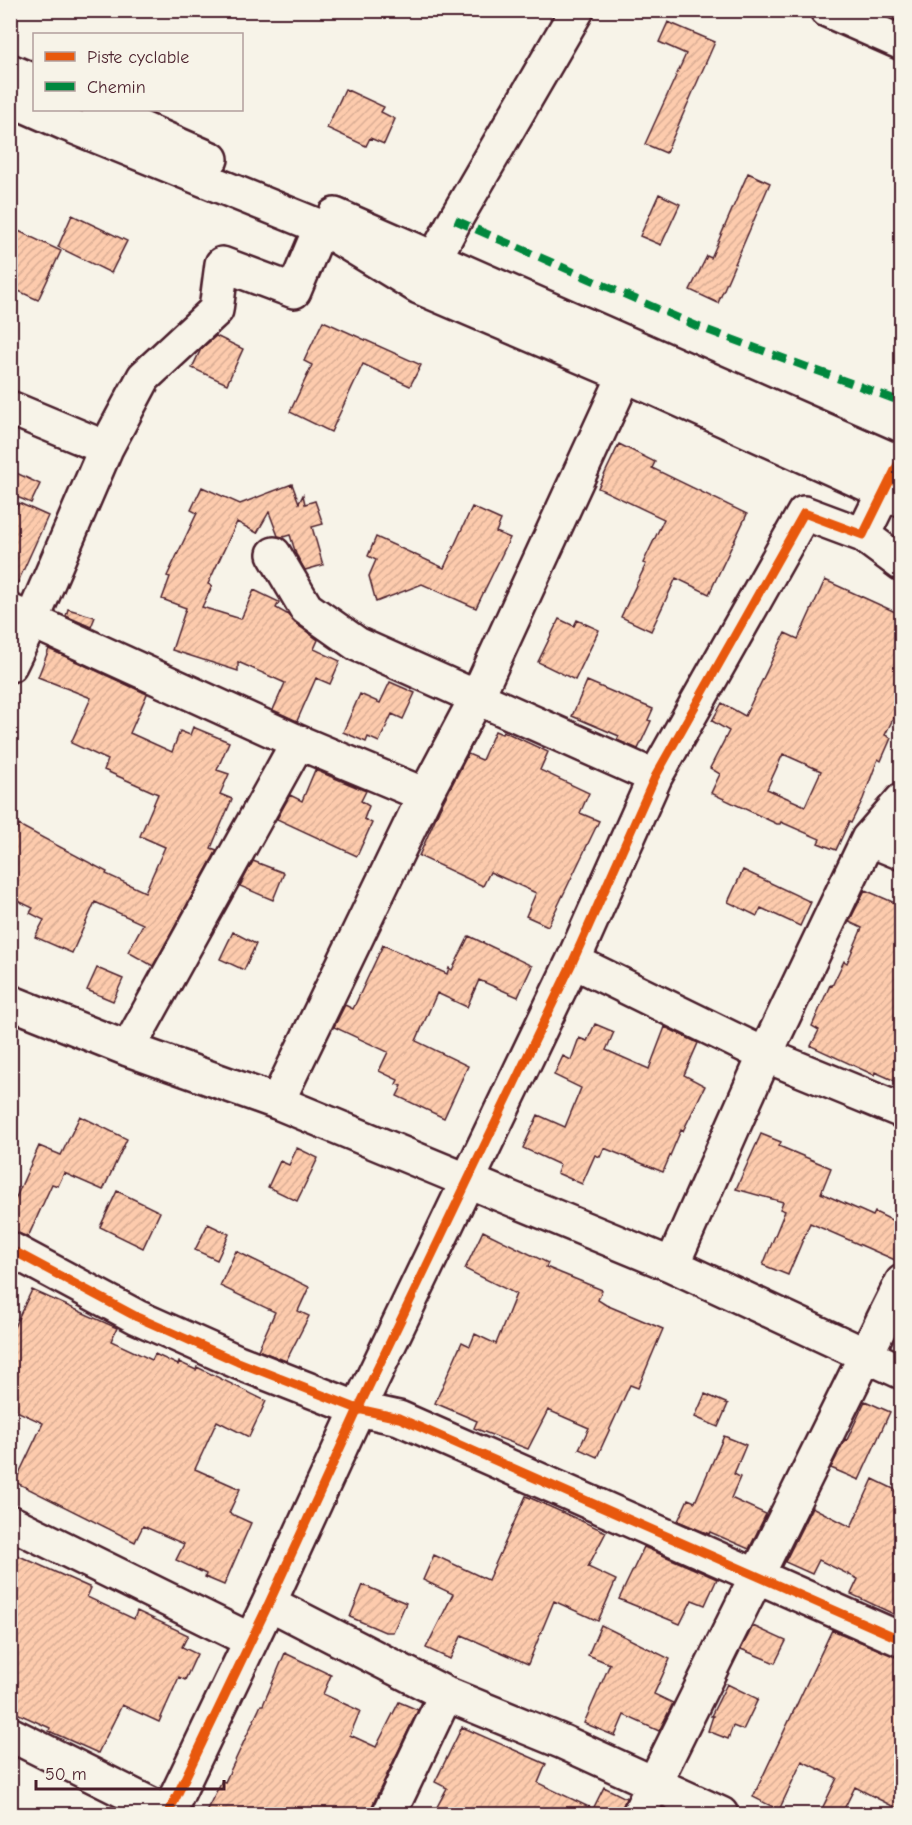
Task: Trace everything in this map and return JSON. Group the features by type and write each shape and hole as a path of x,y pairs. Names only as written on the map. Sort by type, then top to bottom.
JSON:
{"main road":[{"path":"427,273 577,10"},
{"path":"827,10 902,44"},
{"path":"10,71 33,81"},
{"path":"10,99 33,109"},
{"path":"37,111 427,273 900,461 893,496 863,535"},
{"path":"101,111 626,375 893,496"},
{"path":"10,665 21,616 106,448 144,377 216,310 222,264 294,291 321,227"},
{"path":"276,1102 425,795 477,697 626,375"},
{"path":"10,408 106,448"},
{"path":"10,1734 168,1814 250,1640 270,1603 357,1409 573,961 655,777 804,513 863,535 902,564"},
{"path":"274,554 306,608 357,644 655,777"},
{"path":"21,616 298,742 425,795"},
{"path":"128,1049 298,742"},
{"path":"672,1265 765,1055 868,839 902,800"},
{"path":"868,839 902,853"},
{"path":"573,961 765,1055 902,1111"},
{"path":"10,1002 128,1049 276,1102 672,1265 902,1371"},
{"path":"10,1249 137,1317 238,1362 357,1409 399,1418 902,1640"},
{"path":"639,1815 902,1282"},
{"path":"10,1522 250,1640"},
{"path":"270,1603 446,1694 562,1742 721,1815"},
{"path":"389,1815 446,1694"}],"building":[{"path":"668,22 715,42 666,153 645,144 686,54 659,42"},
{"path":"345,89 384,107 381,112 395,119 384,144 370,138 366,146 327,128"},
{"path":"748,173 770,183 718,303 690,290 707,256 711,258"},
{"path":"659,194 680,204 661,245 640,236"},
{"path":"72,215 127,241 111,273 58,247"},
{"path":"10,227 61,251 38,300 10,287"},
{"path":"323,321 421,365 410,386 363,364 331,432 290,412 312,365 304,361"},
{"path":"216,336 243,349 227,384 192,368 201,349"},
{"path":"619,444 655,462 652,468 747,514 709,594 676,578 651,631 621,617 664,519 598,488"},
{"path":"10,470 40,484 31,503 10,494"},
{"path":"292,484 299,503 303,495 305,504 315,501 323,524 312,527 323,565 305,570 296,554 290,535 278,536 269,512 257,533 237,522 208,584 212,586 202,607 241,619 254,590 279,602 276,608 287,614 318,640 314,649 340,661 330,684 316,678 297,721 273,710 285,683 238,662 238,671 172,650 186,608 162,599 170,577 167,576 197,513 191,510 202,487 240,504"},
{"path":"19,503 48,516 13,593 10,593 10,520"},
{"path":"472,507 501,520 496,532 510,538 476,608 422,584 376,602 369,576 376,560 368,556 376,537 444,568"},
{"path":"825,580 902,615 902,701 885,735 891,738 881,761 878,759 863,799 836,850 818,843 820,839 781,822 777,824 711,793 720,774 710,768 729,731 712,721 722,703 745,716 785,633 798,639","holes":["783,754 821,771 805,806 767,789"]},
{"path":"68,609 95,617 91,627 66,616"},
{"path":"559,619 574,626 577,620 599,630 575,680 538,662"},
{"path":"49,649 147,694 130,733 172,752 180,731 190,735 193,727 229,742 217,770 229,774 220,794 232,799 211,848 217,850 153,966 128,952 143,924 95,902 72,953 35,937 44,920 30,913 33,908 10,897 10,841 19,825 107,872 106,874 145,892 165,847 140,836 158,794 104,770 108,760 71,743 91,698 38,677"},
{"path":"587,681 653,709 648,720 651,721 638,749 617,740 619,736 572,716"},
{"path":"390,682 415,693 403,719 392,714 379,742 368,737 366,742 343,732 360,694 380,703"},
{"path":"495,731 502,734 503,731 548,752 540,770 589,793 580,813 599,821 548,926 526,916 536,893 490,872 483,886 419,856 439,810 468,754 482,760"},
{"path":"315,770 366,791 361,801 369,806 364,819 372,823 357,856 277,819 290,795 302,801"},
{"path":"253,861 284,873 273,900 240,886"},
{"path":"743,870 811,902 800,926 761,908 757,916 728,902"},
{"path":"865,890 902,906 902,1084 875,1072 874,1075 811,1046 819,1030 812,1026 830,985 832,986 844,961 847,963 862,928 849,922"},
{"path":"233,932 256,944 244,970 220,959"},
{"path":"469,936 532,966 518,997 479,980 467,1007 437,993 416,1041 468,1066 444,1118 397,1096 402,1086 396,1084 398,1080 379,1071 388,1052 334,1027 345,1005 353,1009 383,945 447,974 449,968 452,970"},
{"path":"97,968 123,979 113,1001 87,990"},
{"path":"595,1024 614,1032 606,1050 649,1069 665,1027 698,1043 684,1075 705,1086 683,1131 681,1130 663,1172 604,1148 600,1157 595,1155 582,1184 557,1173 560,1165 523,1148 538,1115 565,1127 581,1088 554,1075 563,1056 571,1060 579,1038 587,1041"},
{"path":"80,1116 127,1139 103,1190 64,1173 58,1186 52,1184 28,1237 10,1230 10,1211 39,1146 61,1155"},
{"path":"761,1134 781,1142 779,1146 831,1168 821,1193 873,1216 875,1212 902,1225 902,1263 810,1223 788,1275 763,1265 785,1211 780,1209 783,1202 736,1189"},
{"path":"297,1148 318,1158 297,1201 268,1187 280,1161 289,1165"},
{"path":"117,1191 160,1212 143,1248 100,1227"},
{"path":"208,1224 229,1234 217,1260 195,1250"},
{"path":"483,1231 548,1263 546,1267 602,1290 598,1300 606,1305 663,1329 638,1388 630,1385 597,1457 579,1449 589,1428 548,1410 528,1449 474,1428 477,1421 435,1403 462,1342 470,1346 475,1334 496,1344 516,1294 465,1269"},
{"path":"236,1251 309,1287 298,1311 309,1316 286,1361 258,1350 275,1312 220,1286"},
{"path":"32,1290 117,1328 111,1341 152,1360 155,1354 178,1365 179,1362 196,1370 197,1367 266,1401 249,1437 217,1421 195,1469 240,1489 229,1513 251,1523 224,1585 176,1560 184,1544 143,1526 135,1542 15,1482 43,1423 10,1408 10,1335"},
{"path":"705,1394 728,1404 718,1427 695,1417"},
{"path":"865,1401 890,1412 859,1480 831,1468"},
{"path":"724,1436 746,1445 734,1474 740,1477 731,1498 766,1514 749,1549 678,1521 688,1499 695,1502"},
{"path":"873,1479 902,1493 902,1618 851,1594 858,1579 819,1560 812,1574 785,1562 812,1507 851,1527"},
{"path":"526,1496 606,1532 588,1567 616,1580 598,1621 554,1601 528,1664 462,1635 450,1659 426,1648 453,1594 423,1580 434,1555 488,1580"},
{"path":"644,1547 717,1579 705,1605 692,1600 680,1624 619,1599"},
{"path":"17,1555 91,1588 87,1597 134,1619 137,1611 188,1635 182,1647 197,1654 185,1680 179,1677 159,1722 122,1705 98,1753 10,1710 10,1570"},
{"path":"363,1585 406,1603 393,1632 385,1632 350,1617"},
{"path":"601,1625 670,1659 654,1694 673,1703 659,1731 624,1715 615,1736 584,1723 610,1664 588,1655"},
{"path":"753,1626 786,1641 775,1663 741,1649"},
{"path":"832,1630 902,1659 902,1811 855,1787 841,1815 819,1815 837,1778 802,1761 779,1810 753,1797"},
{"path":"285,1653 331,1675 323,1694 360,1711 350,1735 376,1747 399,1702 418,1710 372,1806 370,1815 204,1815 222,1781 225,1782 263,1705"},
{"path":"727,1684 758,1699 743,1730 733,1726 728,1739 708,1731 713,1716 711,1716"},
{"path":"462,1727 546,1764 538,1783 593,1809 604,1787 626,1798 620,1815 452,1815 437,1807 447,1788 435,1782"}],"marked path":[{"path":"455,220 699,327 902,402"}],"cycle path":[{"path":"168,1814 269,1603 358,1409 573,961 655,777 804,513 863,535 902,456"},
{"path":"10,1249 137,1317 238,1362 358,1409 399,1418 902,1640"}]}
